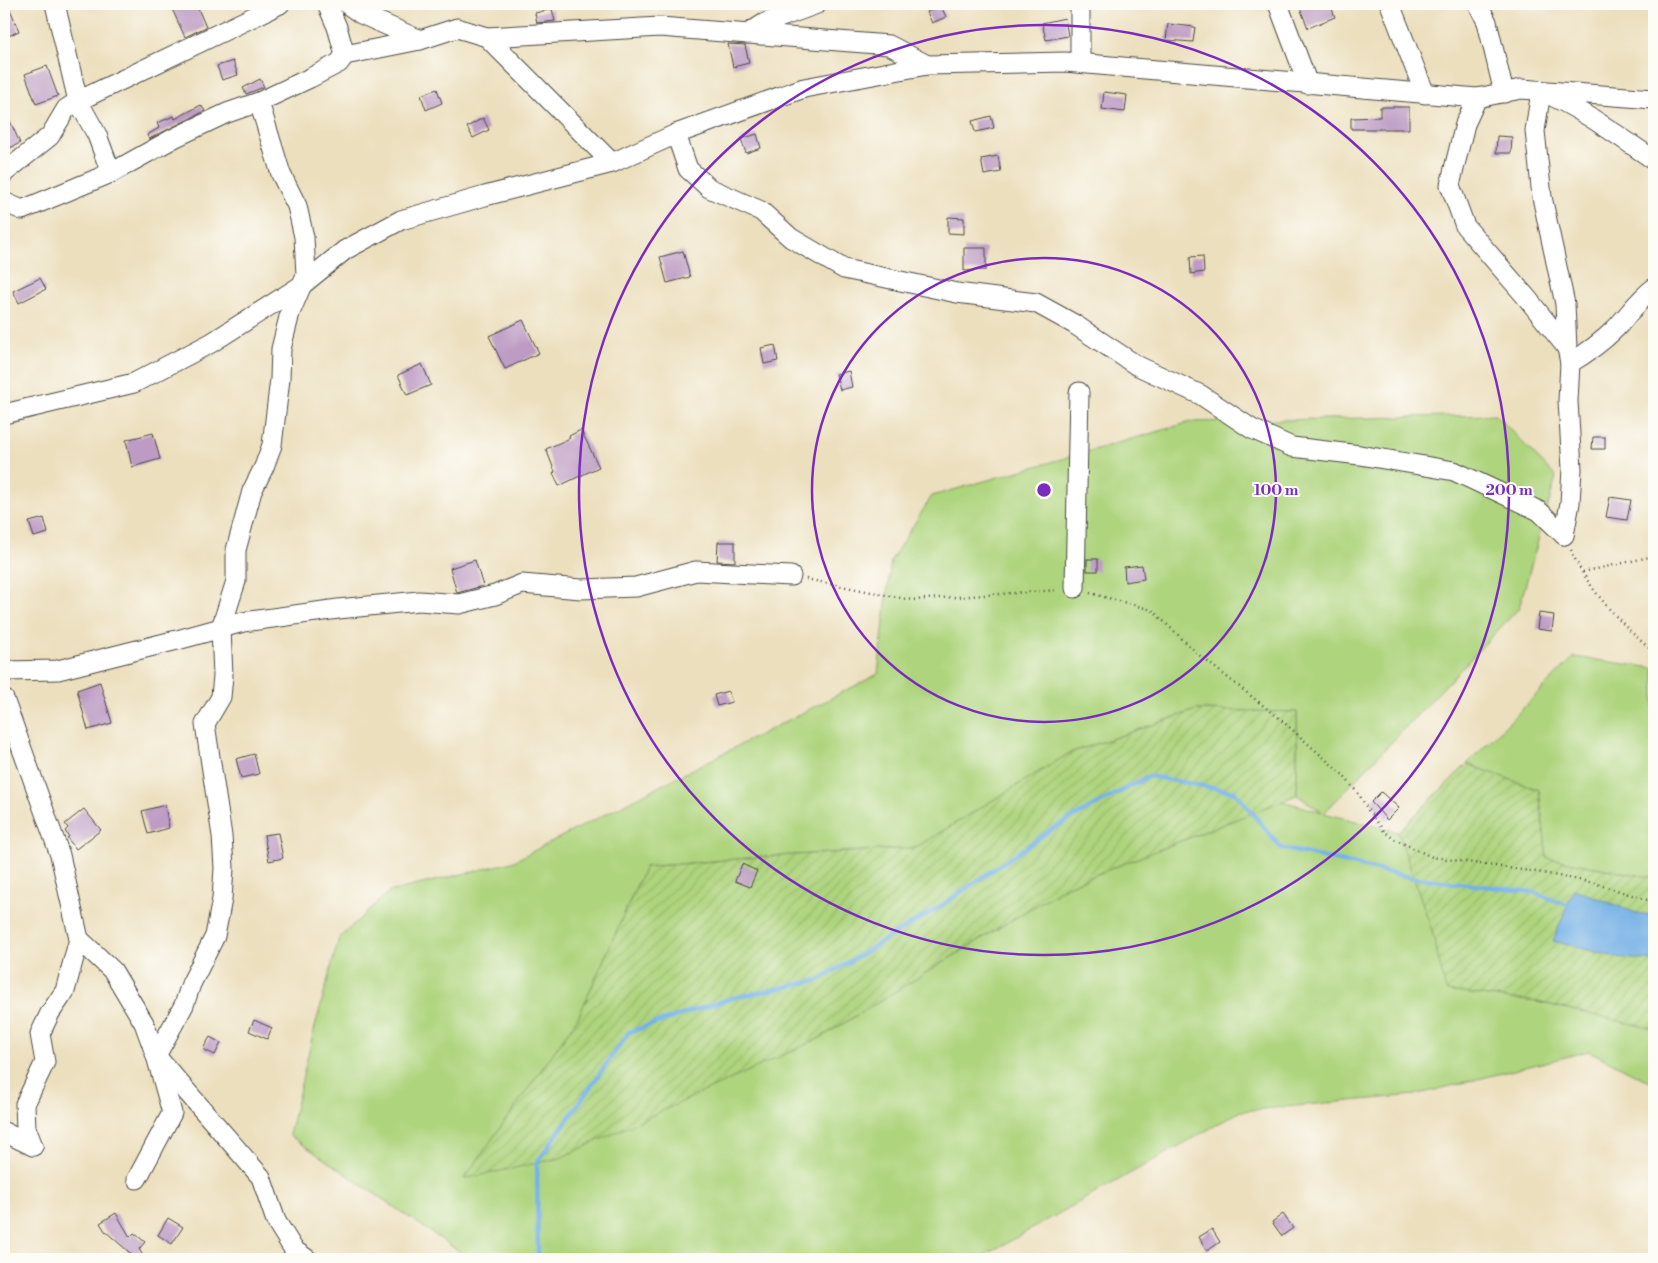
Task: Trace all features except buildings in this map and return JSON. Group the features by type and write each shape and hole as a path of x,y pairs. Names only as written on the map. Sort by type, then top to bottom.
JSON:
{"street":[{"path":"54,4 78,101 97,135 111,173"},
{"path":"4,173 50,136 66,109 78,101 280,4"},
{"path":"328,4 345,55"},
{"path":"347,4 361,14 420,40"},
{"path":"747,34 765,23 817,4"},
{"path":"1080,4 1080,63"},
{"path":"1278,4 1308,84"},
{"path":"1390,4 1425,94"},
{"path":"1478,4 1487,22 1504,93"},
{"path":"4,202 22,210 111,173 174,138 227,113 259,102 339,63 345,55 420,40 457,28 487,38 660,27 890,45 927,65"},
{"path":"487,38 612,163"},
{"path":"4,414 134,383 212,342 302,285 345,250 400,220 612,163 676,134 804,88 927,65 1065,62 1477,98 1521,89 1654,99"},
{"path":"1541,91 1596,120 1654,160"},
{"path":"1541,91 1535,131 1542,197 1565,304 1568,356 1568,401 1572,469 1570,503 1564,535"},
{"path":"1477,98 1465,124 1450,185 1465,226 1527,298 1568,356"},
{"path":"156,1056 184,1005 191,984 215,936 222,899 224,868 222,836 205,724 221,697 223,676 221,628 236,581 236,550 252,491 272,445 279,388 281,349 290,313 306,275 304,237 297,206 282,174 259,102"},
{"path":"676,134 688,169 709,188 761,211 791,238 844,269 957,293 1036,303 1074,324 1136,365 1202,395 1252,429 1292,447 1360,455 1454,471 1539,511 1564,535"},
{"path":"1568,356 1593,350 1616,328 1642,297 1654,288"},
{"path":"1075,588 1079,392"},
{"path":"4,672 58,670 243,622 401,602 419,601 459,604 495,595 522,584 581,589 636,588 696,571 791,576"},
{"path":"4,699 60,855 80,939 65,991 50,1013 40,1034 45,1062 25,1104 26,1128 33,1146 4,1132"},
{"path":"80,939 113,971 144,1023 156,1056 172,1113 137,1179"},
{"path":"156,1056 261,1177 276,1221 294,1250 307,1259"}],"path":[{"path":"1564,535 1575,560 1600,598 1632,634 1654,652"},
{"path":"1583,572 1654,556"},
{"path":"791,576 911,600 1075,588 1152,610 1199,655 1280,718 1343,775 1360,796 1384,832 1394,839 1432,857 1551,874 1594,883 1654,902"}],"green space":[{"path":"1496,415 1556,477 1519,608 1324,813 1398,832 1433,931 1447,991 1538,1002 1654,1029 1654,1084 1589,1051 1415,1095 1241,1111 978,1259 470,1259 289,1135 312,1038 339,938 389,892 512,862 878,674 891,560 932,496 1191,422","holes":["1196,710 1297,712 1297,795 1322,812 1282,801 1067,886 818,1039 465,1179 578,1018 645,867 760,857 915,848 1070,753"]},
{"path":"1574,657 1654,668 1654,878 1547,858 1539,790 1467,764"},
{"path":"1196,710 1297,712 1297,795 1067,886 818,1039 560,1158 464,1179 578,1018 645,867 760,857 915,848 1070,753"},
{"path":"1467,764 1539,790 1547,858 1654,878 1654,1029 1538,1002 1446,991 1432,931 1398,832"}],"water":[{"path":"1574,889 1636,913 1654,916 1654,961 1615,957 1553,941"}],"waterway":[{"path":"538,1259 537,1163 629,1032 732,998 819,980 941,906 1052,829 1149,776 1235,792 1281,848 1409,877 1533,892 1572,907"}]}
